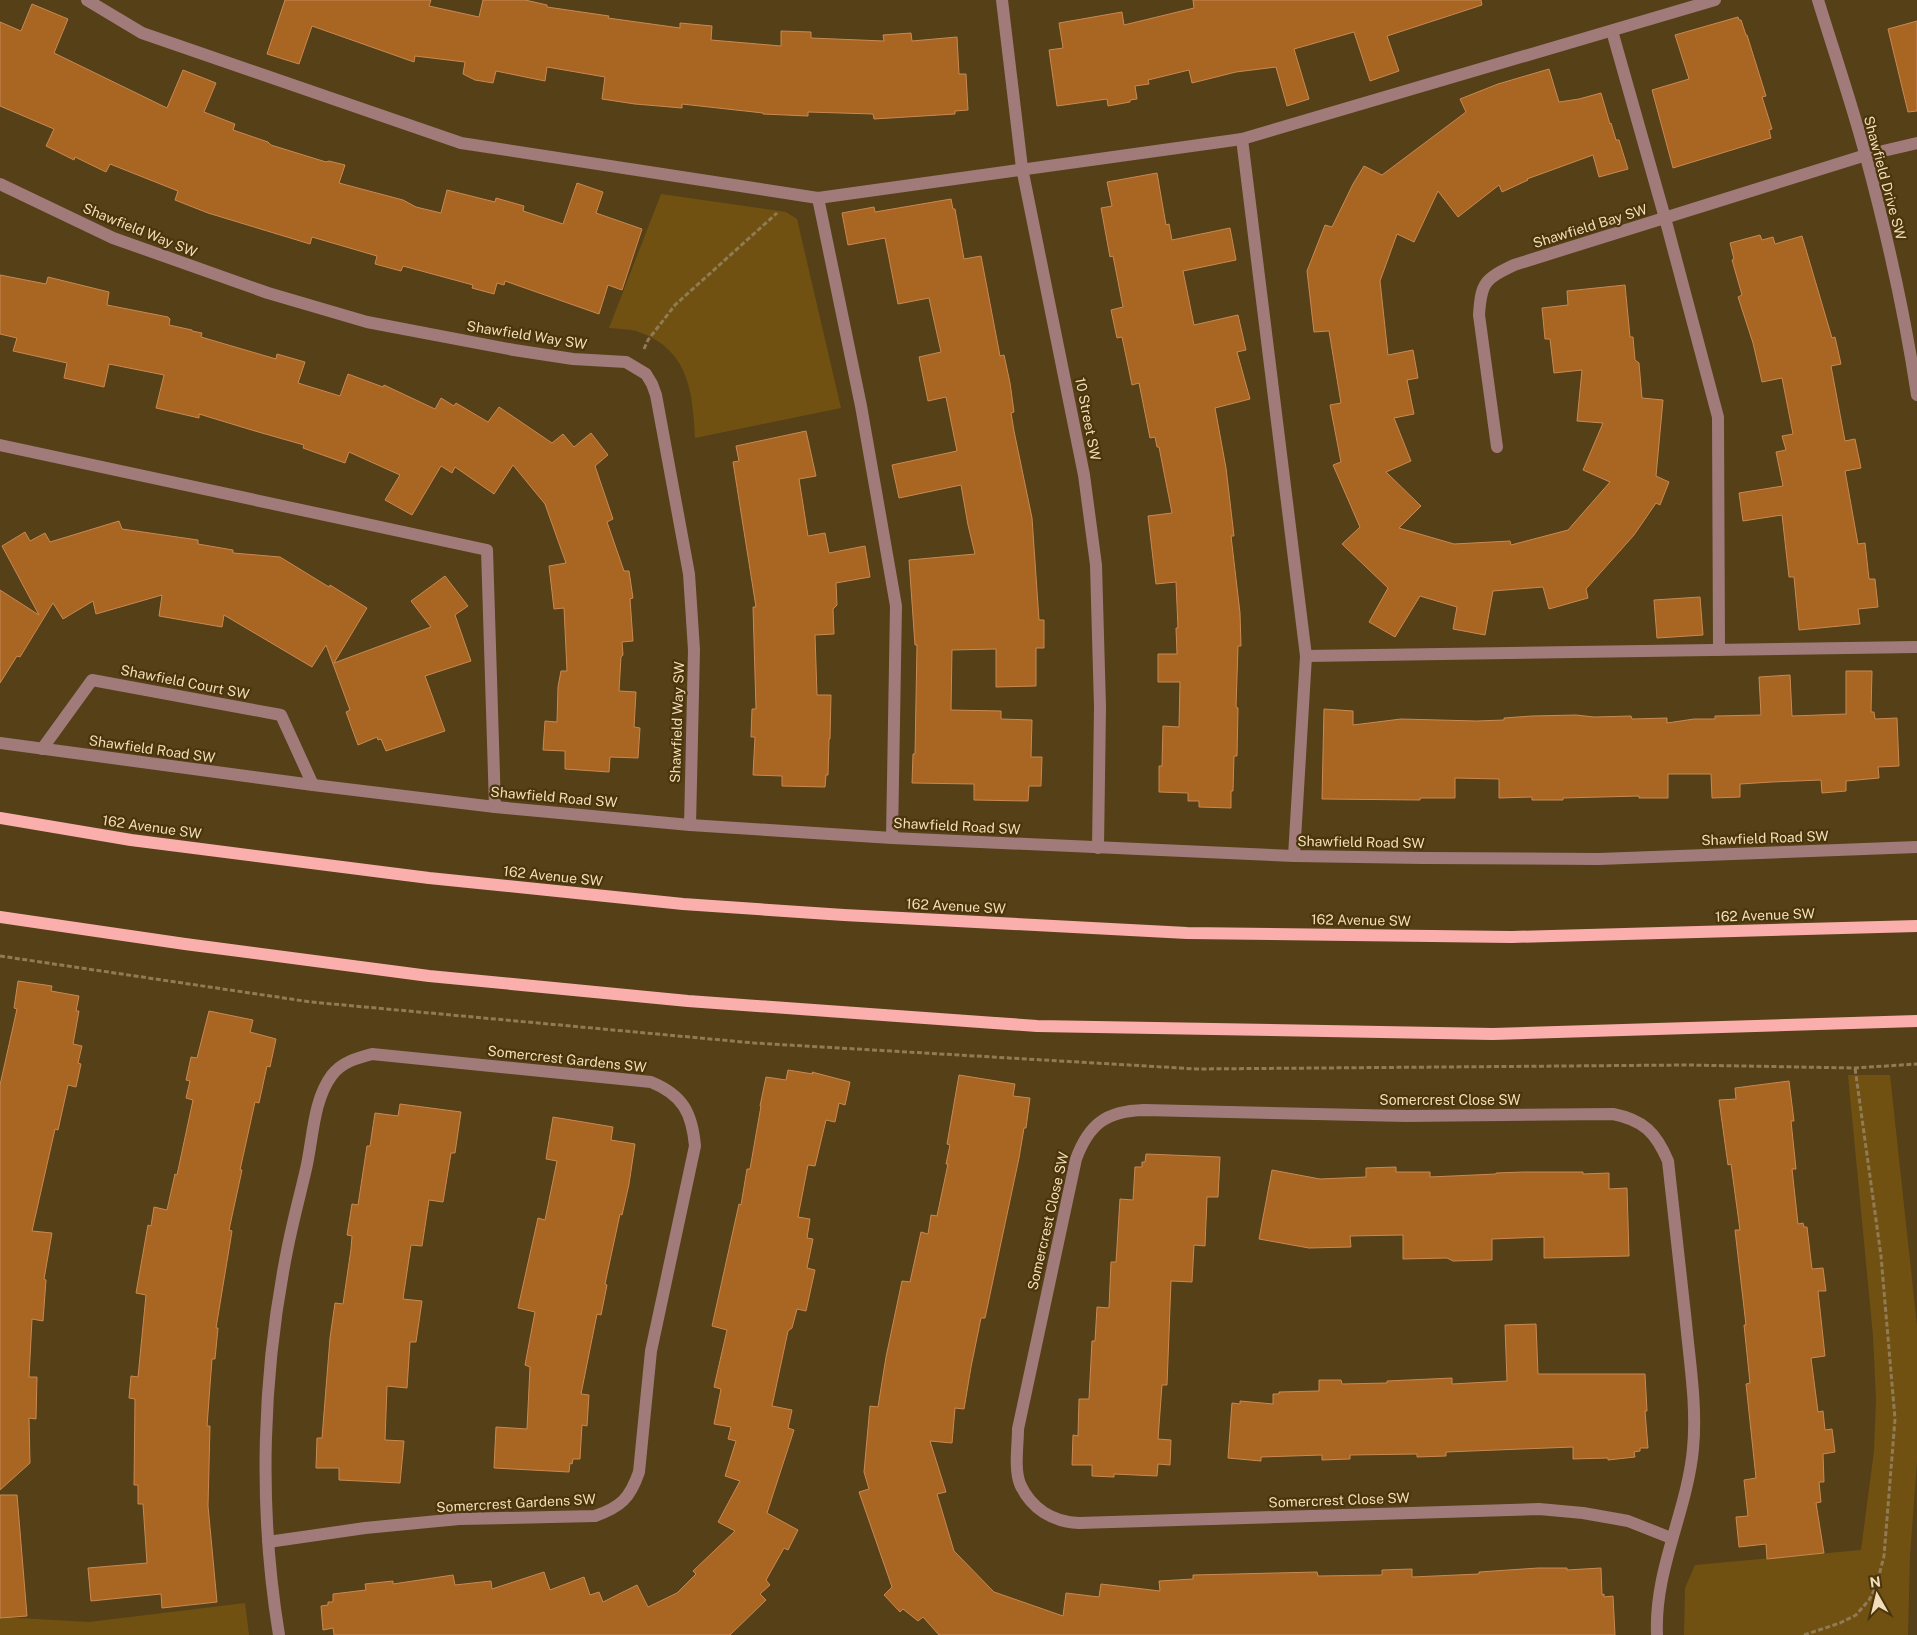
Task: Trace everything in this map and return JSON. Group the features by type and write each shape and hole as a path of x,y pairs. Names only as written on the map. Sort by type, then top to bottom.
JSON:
{"main road":[{"name":"162 Avenue SW","path":"0,818 131,840 430,878 683,904 844,915 1188,933 1512,937 1917,926"},
{"path":"0,917 185,944 429,976 688,1001 1037,1026 1493,1034 1917,1021"}],"street":[{"path":"87,0 142,33 461,143 818,198 1242,138 1715,0"},
{"name":"10 Street SW","path":"1002,0 1022,168 1084,475 1096,565 1100,707 1098,848"},
{"name":"Shawfield Drive SW","path":"1818,0 1866,155 1913,347 1917,395"},
{"path":"1612,31 1665,218 1718,417 1719,650"},
{"path":"1242,138 1306,656 1294,856"},
{"path":"1866,155 1917,143"},
{"name":"Shawfield Bay SW","path":"1497,447 1479,315 1480,295 1485,283 1496,274 1514,265 1866,155"},
{"name":"Shawfield Way SW","path":"0,184 113,238 268,293 367,322 514,350 573,359 626,362 646,374 656,395 689,574 694,650 690,825"},
{"path":"818,198 861,406 896,606 892,838"},
{"path":"0,445 487,550 495,807"},
{"path":"1306,656 1917,646"},
{"name":"Shawfield Court SW","path":"42,749 92,680 281,715 313,785"},
{"name":"Shawfield Road SW","path":"0,743 313,785 495,807 690,825 892,838 1294,856 1599,859 1917,847"},
{"name":"Somercrest Gardens SW","path":"268,1542 366,1528 459,1519 595,1516 606,1512 627,1498 639,1472 651,1350 695,1146 686,1107 673,1094 650,1082 372,1054 346,1063 333,1074 318,1104 288,1247 274,1334 266,1415 268,1542 278,1635"},
{"name":"Somercrest Close SW","path":"1657,1635 1662,1578 1686,1487 1693,1449 1692,1375 1668,1160 1662,1145 1644,1125 1630,1117 1614,1114 1406,1116 1126,1110 1107,1117 1090,1131 1082,1142 1076,1159 1018,1429 1017,1461 1020,1483 1039,1510 1056,1519 1080,1523 1539,1509 1583,1513 1628,1522 1671,1538"}],"path":[{"path":"636,367 648,340 675,305 780,211"},
{"path":"1804,1635 1840,1623 1856,1615 1869,1600 1876,1587 1884,1556 1895,1420 1881,1256 1856,1068"}],"shaded area":[{"path":"661,194 786,212 797,219 841,408 695,438 689,388 677,360 667,348 636,331 609,328"},
{"path":"1848,1075 1890,1075 1917,1326 1917,1462 1910,1555 1908,1635 1684,1635 1685,1588 1695,1565 1861,1550 1874,1451 1876,1400 1873,1336"},
{"path":"245,1603 249,1635 0,1635 0,1617 89,1622"}],"building":[{"path":"285,0 431,0 429,6 479,17 483,0 525,0 547,5 547,7 609,16 608,18 680,28 680,23 712,26 711,40 781,46 781,31 811,32 811,38 884,41 883,35 911,33 912,41 957,37 959,74 966,74 968,110 955,111 955,114 874,119 873,114 808,112 808,116 763,114 682,104 682,108 635,104 602,99 605,77 547,67 545,81 496,71 493,83 475,80 463,74 465,62 415,56 414,62 312,26 299,64 267,54"},
{"path":"1193,0 1481,0 1482,5 1387,36 1399,71 1370,81 1354,32 1294,49 1309,99 1287,106 1276,67 1236,72 1192,83 1189,70 1148,80 1149,84 1135,86 1137,99 1130,100 1130,102 1108,106 1107,99 1057,106 1049,50 1063,48 1059,23 1122,12 1124,25 1194,8"},
{"path":"32,4 68,19 54,53 167,108 183,70 216,83 204,112 235,124 233,130 268,142 271,145 326,162 345,165 339,183 403,200 416,207 441,213 447,190 495,202 496,198 524,206 523,211 563,224 577,183 603,192 596,213 642,229 622,290 608,285 599,314 505,281 504,285 497,283 494,294 472,288 473,285 403,266 401,271 375,264 377,256 312,237 310,244 208,213 175,200 178,191 110,164 106,172 75,157 74,160 46,146 54,129 0,106 0,22 21,31"},
{"path":"1738,17 1747,35 1766,96 1762,97 1772,129 1769,130 1771,138 1673,168 1652,90 1689,79 1675,35"},
{"path":"1917,21 1917,111 1908,112 1888,29"},
{"path":"1549,69 1559,102 1601,93 1610,124 1616,140 1619,140 1628,169 1599,177 1593,155 1527,179 1502,192 1499,185 1458,217 1438,191 1414,242 1397,234 1380,281 1388,355 1413,350 1418,378 1407,380 1414,414 1394,418 1411,461 1386,472 1421,506 1399,528 1454,544 1510,541 1511,545 1568,530 1610,482 1583,470 1603,423 1577,421 1582,370 1554,373 1550,339 1545,339 1542,308 1568,305 1567,291 1625,285 1630,337 1633,337 1635,360 1639,363 1642,398 1663,400 1656,476 1669,482 1660,505 1656,503 1634,535 1586,589 1588,598 1549,609 1543,587 1493,591 1485,635 1453,629 1457,607 1420,596 1395,637 1369,622 1388,588 1342,544 1360,527 1333,465 1341,462 1330,405 1341,403 1329,331 1314,332 1307,271 1325,225 1332,227 1364,166 1382,175 1466,112 1460,99 1498,84"},
{"path":"1157,173 1166,225 1169,224 1172,240 1230,228 1236,260 1183,271 1194,325 1238,315 1246,350 1237,352 1250,399 1215,408 1226,468 1234,536 1231,536 1240,613 1241,646 1238,646 1236,707 1238,708 1237,756 1234,756 1231,808 1199,807 1199,801 1188,801 1188,793 1159,792 1159,766 1162,766 1163,726 1179,727 1180,682 1158,682 1158,654 1177,654 1176,628 1178,628 1176,582 1156,584 1148,516 1172,513 1159,447 1157,447 1155,437 1150,438 1139,383 1132,385 1122,337 1117,338 1111,310 1123,307 1113,256 1110,257 1101,208 1112,206 1107,182"},
{"path":"951,199 953,209 955,209 964,259 981,256 1000,356 1004,355 1010,383 1014,412 1011,413 1032,518 1039,620 1044,620 1044,648 1036,648 1036,686 996,687 996,649 952,650 951,710 1001,711 1001,719 1032,720 1031,757 1042,757 1041,786 1029,786 1028,801 974,800 974,784 912,783 913,754 915,754 917,645 915,645 909,560 975,554 961,485 899,498 892,465 957,451 946,397 928,401 919,357 941,352 929,298 898,304 885,238 848,245 842,213 874,207 875,212"},
{"path":"1760,235 1762,240 1773,237 1775,244 1802,236 1832,338 1835,337 1841,364 1831,366 1845,441 1855,439 1861,468 1845,471 1858,544 1865,543 1869,579 1875,579 1878,607 1858,609 1860,624 1799,630 1794,577 1789,577 1782,515 1743,521 1739,493 1783,486 1776,452 1786,450 1782,436 1793,434 1782,378 1762,382 1753,343 1738,297 1742,295 1732,260 1734,259 1730,243"},
{"path":"0,275 46,284 48,277 109,292 107,305 168,317 170,319 169,325 202,333 201,337 276,359 277,354 305,362 298,383 340,396 348,374 383,387 384,385 435,409 441,398 454,406 456,403 488,422 499,407 552,443 563,434 574,447 591,433 608,455 595,466 613,519 607,522 624,571 629,571 633,598 630,599 633,641 622,642 623,655 621,657 619,691 636,692 634,727 640,728 638,758 610,757 609,772 565,769 565,751 543,750 545,721 557,722 558,687 561,671 567,671 564,608 554,609 549,566 566,563 545,504 513,465 494,494 455,467 452,473 441,466 412,515 385,500 400,475 349,452 345,463 303,448 304,445 199,414 199,418 156,408 164,375 109,364 104,387 64,378 67,363 13,351 17,338 0,334"},
{"path":"806,431 816,476 799,479 808,536 825,533 829,553 865,546 870,577 836,583 837,605 833,609 834,634 815,635 817,695 831,695 828,775 826,775 825,787 782,786 782,776 753,775 755,737 751,737 752,709 756,709 753,607 756,607 733,462 739,461 736,446"},
{"path":"119,521 122,529 198,540 198,544 233,550 233,553 280,557 367,608 334,663 431,627 411,601 445,576 468,606 455,615 471,661 425,676 445,731 386,751 381,739 378,740 377,737 358,745 346,712 350,710 326,645 312,667 224,615 222,627 159,616 162,595 96,614 93,601 63,619 53,603 20,657 17,656 0,683 0,590 39,615 2,546 25,532 30,541 45,533 50,542"},
{"path":"1700,597 1703,635 1657,638 1654,600"},
{"path":"1846,671 1872,671 1871,712 1874,712 1875,719 1897,718 1899,766 1878,767 1879,778 1846,781 1846,791 1822,793 1821,780 1772,782 1740,784 1740,797 1712,798 1711,774 1668,774 1668,798 1639,798 1639,796 1532,800 1532,797 1499,798 1499,779 1455,778 1455,798 1420,798 1420,800 1322,799 1324,709 1353,711 1353,725 1401,719 1477,721 1532,716 1576,715 1594,717 1631,716 1632,719 1667,718 1667,723 1694,719 1715,719 1715,716 1761,715 1759,677 1790,675 1792,716 1846,714"},
{"path":"18,981 52,986 51,991 79,996 76,1011 79,1011 73,1044 82,1046 78,1063 81,1064 76,1087 68,1085 58,1130 55,1129 32,1231 52,1233 44,1279 46,1280 43,1321 32,1319 29,1377 37,1377 36,1419 29,1418 30,1463 0,1490 0,1085 17,1009 14,1008"},
{"path":"209,1011 253,1020 250,1032 276,1039 270,1067 267,1066 259,1103 255,1102 240,1170 242,1170 229,1230 232,1231 216,1328 218,1328 215,1359 212,1359 207,1426 210,1426 208,1506 217,1602 162,1608 161,1594 91,1601 88,1568 147,1563 143,1504 138,1504 138,1485 134,1485 135,1399 129,1398 131,1376 138,1377 146,1295 136,1293 148,1225 151,1226 154,1207 167,1210 175,1174 177,1175 193,1100 186,1098 190,1081 186,1080 191,1057 197,1058"},
{"path":"788,1070 813,1074 812,1072 850,1082 845,1105 839,1103 835,1122 826,1120 815,1166 808,1165 798,1217 810,1219 807,1238 813,1239 807,1268 815,1270 806,1311 797,1309 792,1328 788,1331 772,1406 792,1410 788,1428 794,1430 767,1513 798,1530 788,1550 784,1548 766,1580 770,1585 760,1594 766,1600 730,1635 334,1635 333,1628 323,1630 321,1606 328,1605 328,1602 333,1602 333,1594 366,1590 365,1584 393,1581 393,1584 453,1575 455,1585 491,1581 492,1589 544,1572 550,1590 584,1577 590,1595 599,1592 603,1602 637,1585 648,1607 677,1593 696,1574 693,1571 735,1531 718,1522 740,1481 725,1476 736,1441 728,1439 731,1427 714,1424 721,1389 714,1387 727,1330 712,1326 739,1204 741,1205 747,1169 750,1169 766,1077 786,1080"},
{"path":"959,1075 1015,1084 1013,1096 1030,1098 1026,1128 1024,1128 985,1318 981,1318 964,1409 955,1408 952,1443 930,1441 946,1492 937,1494 954,1551 994,1592 1063,1616 1066,1593 1099,1597 1101,1584 1160,1591 1159,1581 1193,1579 1193,1575 1317,1572 1318,1576 1382,1575 1382,1570 1412,1569 1412,1577 1479,1574 1479,1572 1538,1568 1567,1568 1567,1570 1601,1568 1602,1595 1604,1594 1604,1597 1613,1596 1615,1635 939,1635 923,1617 918,1621 903,1609 900,1612 884,1595 892,1587 859,1492 869,1489 864,1472 870,1406 878,1407 902,1281 910,1282 921,1232 928,1234 931,1215 937,1216 948,1164 946,1164 950,1145 947,1144"},
{"path":"1789,1081 1794,1121 1791,1121 1796,1169 1792,1169 1798,1224 1803,1223 1804,1227 1807,1227 1812,1269 1823,1268 1826,1291 1818,1291 1825,1356 1811,1358 1818,1412 1823,1411 1825,1430 1832,1429 1835,1452 1823,1454 1824,1482 1819,1482 1821,1502 1816,1503 1824,1553 1767,1559 1766,1544 1739,1547 1736,1517 1748,1516 1744,1480 1756,1478 1746,1384 1750,1383 1744,1325 1746,1325 1735,1230 1740,1230 1731,1164 1728,1165 1719,1100 1736,1099 1735,1088"},
{"path":"400,1104 461,1112 455,1153 451,1153 443,1202 429,1200 422,1246 411,1245 403,1299 422,1301 416,1342 410,1342 407,1388 387,1386 385,1440 404,1441 400,1483 339,1480 339,1468 316,1468 317,1438 322,1438 330,1338 335,1303 343,1304 351,1249 352,1236 347,1235 352,1204 358,1205 367,1146 370,1146 375,1113 398,1116"},
{"path":"553,1117 613,1127 611,1140 635,1144 629,1184 622,1215 620,1214 605,1284 607,1285 601,1315 597,1314 581,1394 589,1395 587,1426 582,1425 580,1459 573,1459 572,1464 570,1463 569,1472 494,1468 496,1427 527,1429 530,1367 525,1365 535,1312 518,1308 538,1218 545,1220 557,1161 546,1159"},
{"path":"1146,1154 1220,1157 1218,1197 1207,1197 1205,1246 1194,1245 1192,1282 1171,1281 1167,1385 1162,1385 1158,1439 1171,1440 1170,1465 1158,1464 1157,1476 1114,1474 1114,1477 1092,1476 1092,1465 1072,1465 1073,1435 1078,1436 1079,1399 1089,1399 1092,1341 1095,1341 1097,1307 1109,1308 1111,1262 1116,1262 1120,1199 1133,1200 1135,1167 1142,1167"},
{"path":"1396,1167 1396,1172 1430,1172 1430,1177 1524,1172 1609,1173 1609,1189 1627,1188 1629,1256 1544,1258 1544,1237 1492,1239 1492,1260 1453,1261 1447,1258 1403,1259 1403,1235 1350,1236 1351,1247 1309,1248 1259,1239 1272,1170 1320,1179 1366,1177 1366,1168"},
{"path":"1536,1324 1538,1374 1645,1374 1648,1448 1640,1448 1640,1451 1634,1452 1635,1457 1608,1460 1608,1458 1573,1459 1573,1447 1446,1452 1446,1456 1417,1457 1417,1454 1350,1455 1350,1459 1322,1460 1322,1455 1261,1457 1261,1461 1228,1458 1232,1403 1240,1404 1240,1401 1273,1404 1273,1394 1279,1394 1279,1392 1319,1391 1319,1380 1341,1380 1342,1384 1452,1378 1452,1384 1507,1381 1505,1325"},
{"path":"0,1495 17,1495 27,1616 0,1618"}]}
